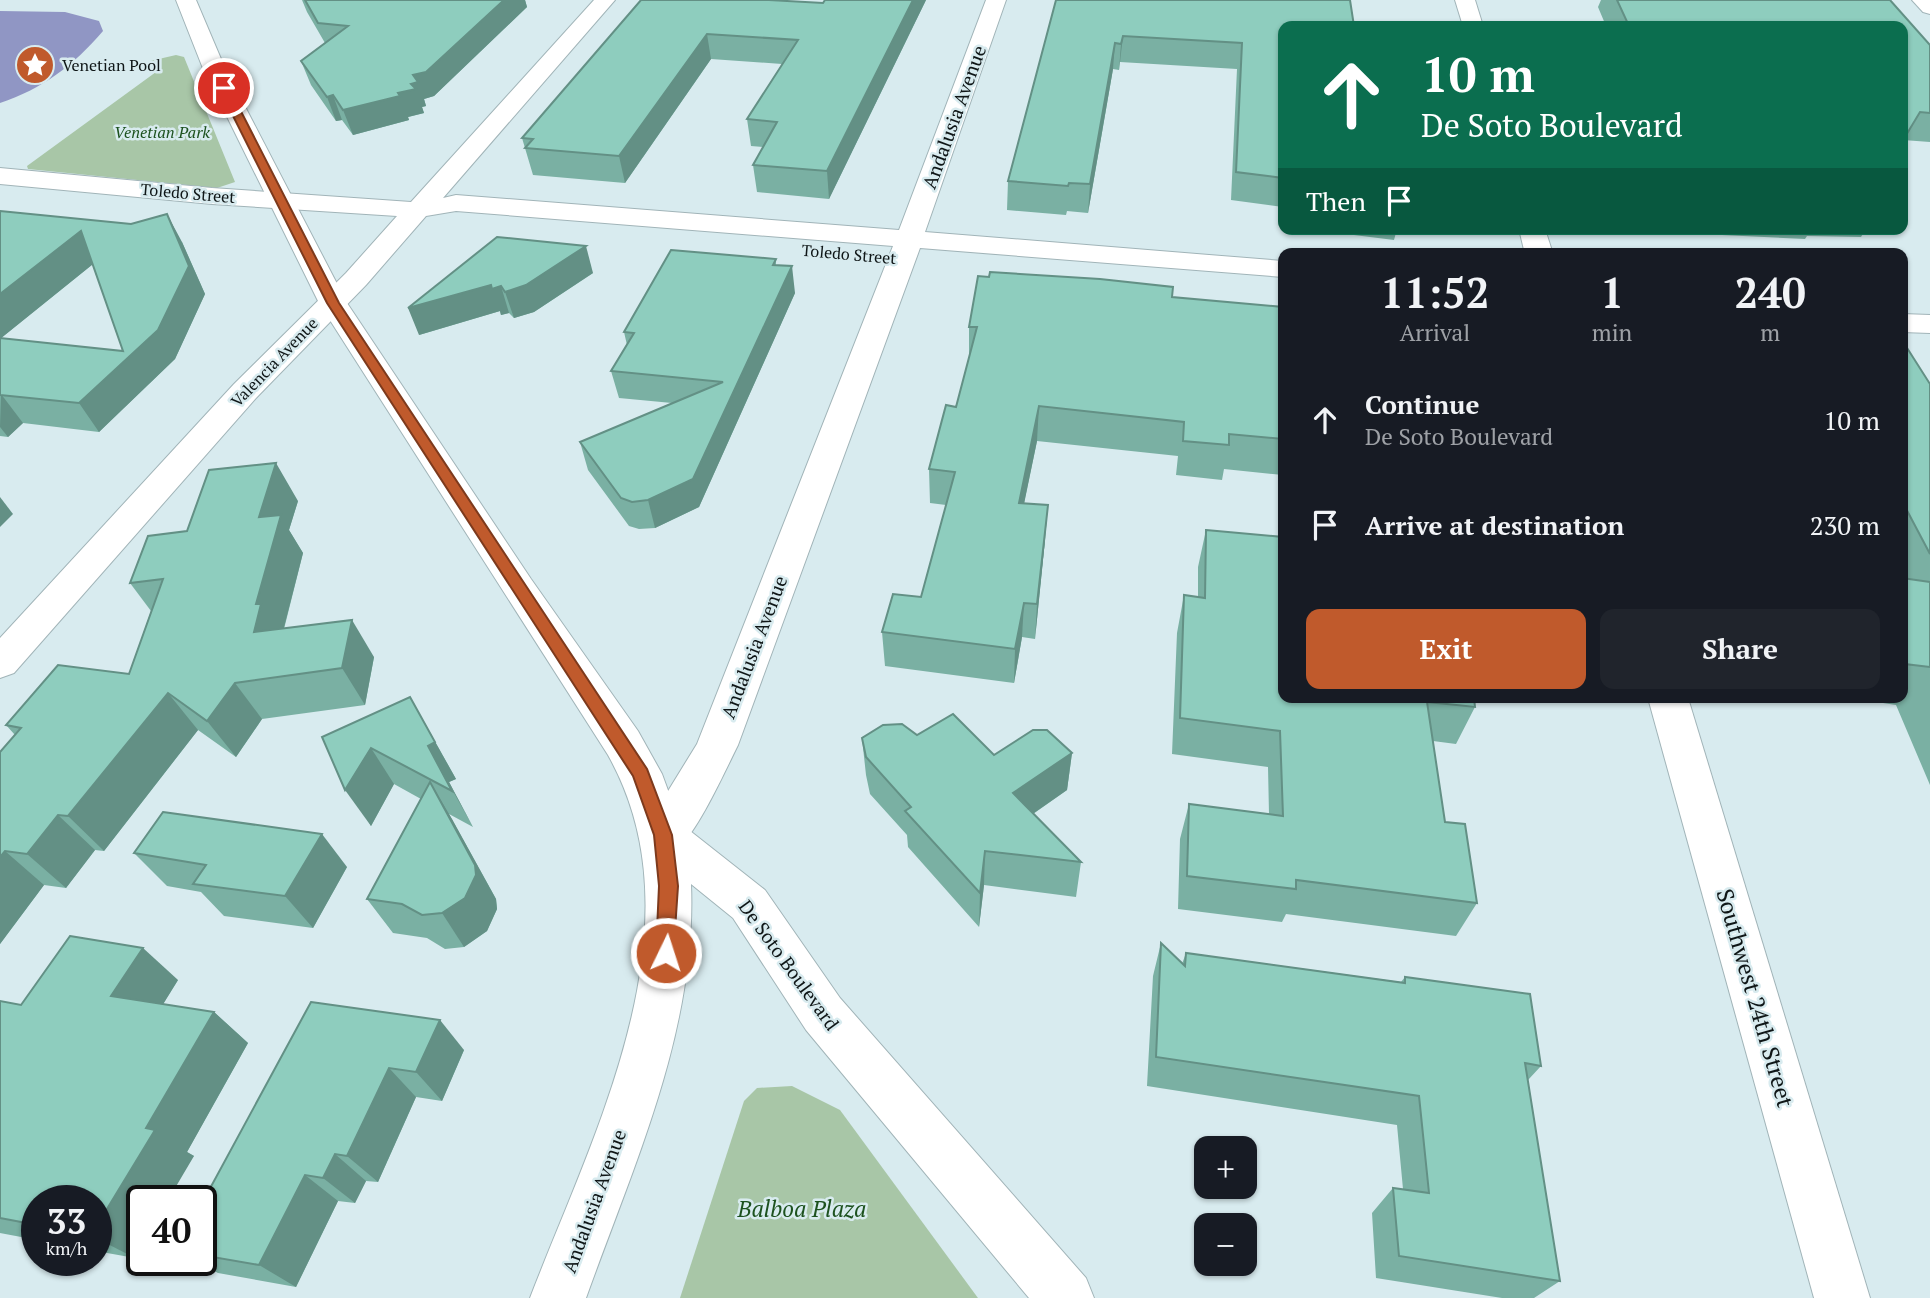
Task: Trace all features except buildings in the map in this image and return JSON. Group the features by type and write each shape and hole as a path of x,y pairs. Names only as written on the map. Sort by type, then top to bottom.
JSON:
{"street":[{"path":"186,0 213,66 333,303 518,588 624,743 641,774 663,835"},
{"name":"Valencia Avenue","path":"0,663 245,391 333,303 605,0"},
{"name":"Andalusia Avenue","path":"558,1298 642,1071 661,996 668,932 669,886 663,835 699,781 717,746 906,248 996,0"},
{"path":"1465,0 1471,21"},
{"path":"1922,0 1930,8"},
{"name":"Toledo Street","path":"0,176 417,210 446,221 1278,269"},
{"name":"Toledo Street","path":"906,248 1278,289"},
{"path":"1908,323 1930,324"},
{"name":"Southwest 24th Street","path":"1669,703 1842,1298"},
{"name":"De Soto Boulevard","path":"663,835 749,904 823,1014 1066,1298"}],"green space":[{"name":"Venetian Park","path":"176,55 184,57 235,182 217,188 28,169 27,166 156,72 150,61"},
{"name":"Balboa Plaza","path":"792,1086 840,1110 978,1298 680,1298 744,1101 757,1088"}],"water":[{"name":"Venetian Pool","path":"0,11 65,12 99,21 103,31 69,65 30,91 0,103"}],"place":[{"name":"Venetian Pool","path":"35,65"}],"route":[{"path":"224,88 333,303 518,588 624,743 641,774 663,835 669,886 666,953"}]}
